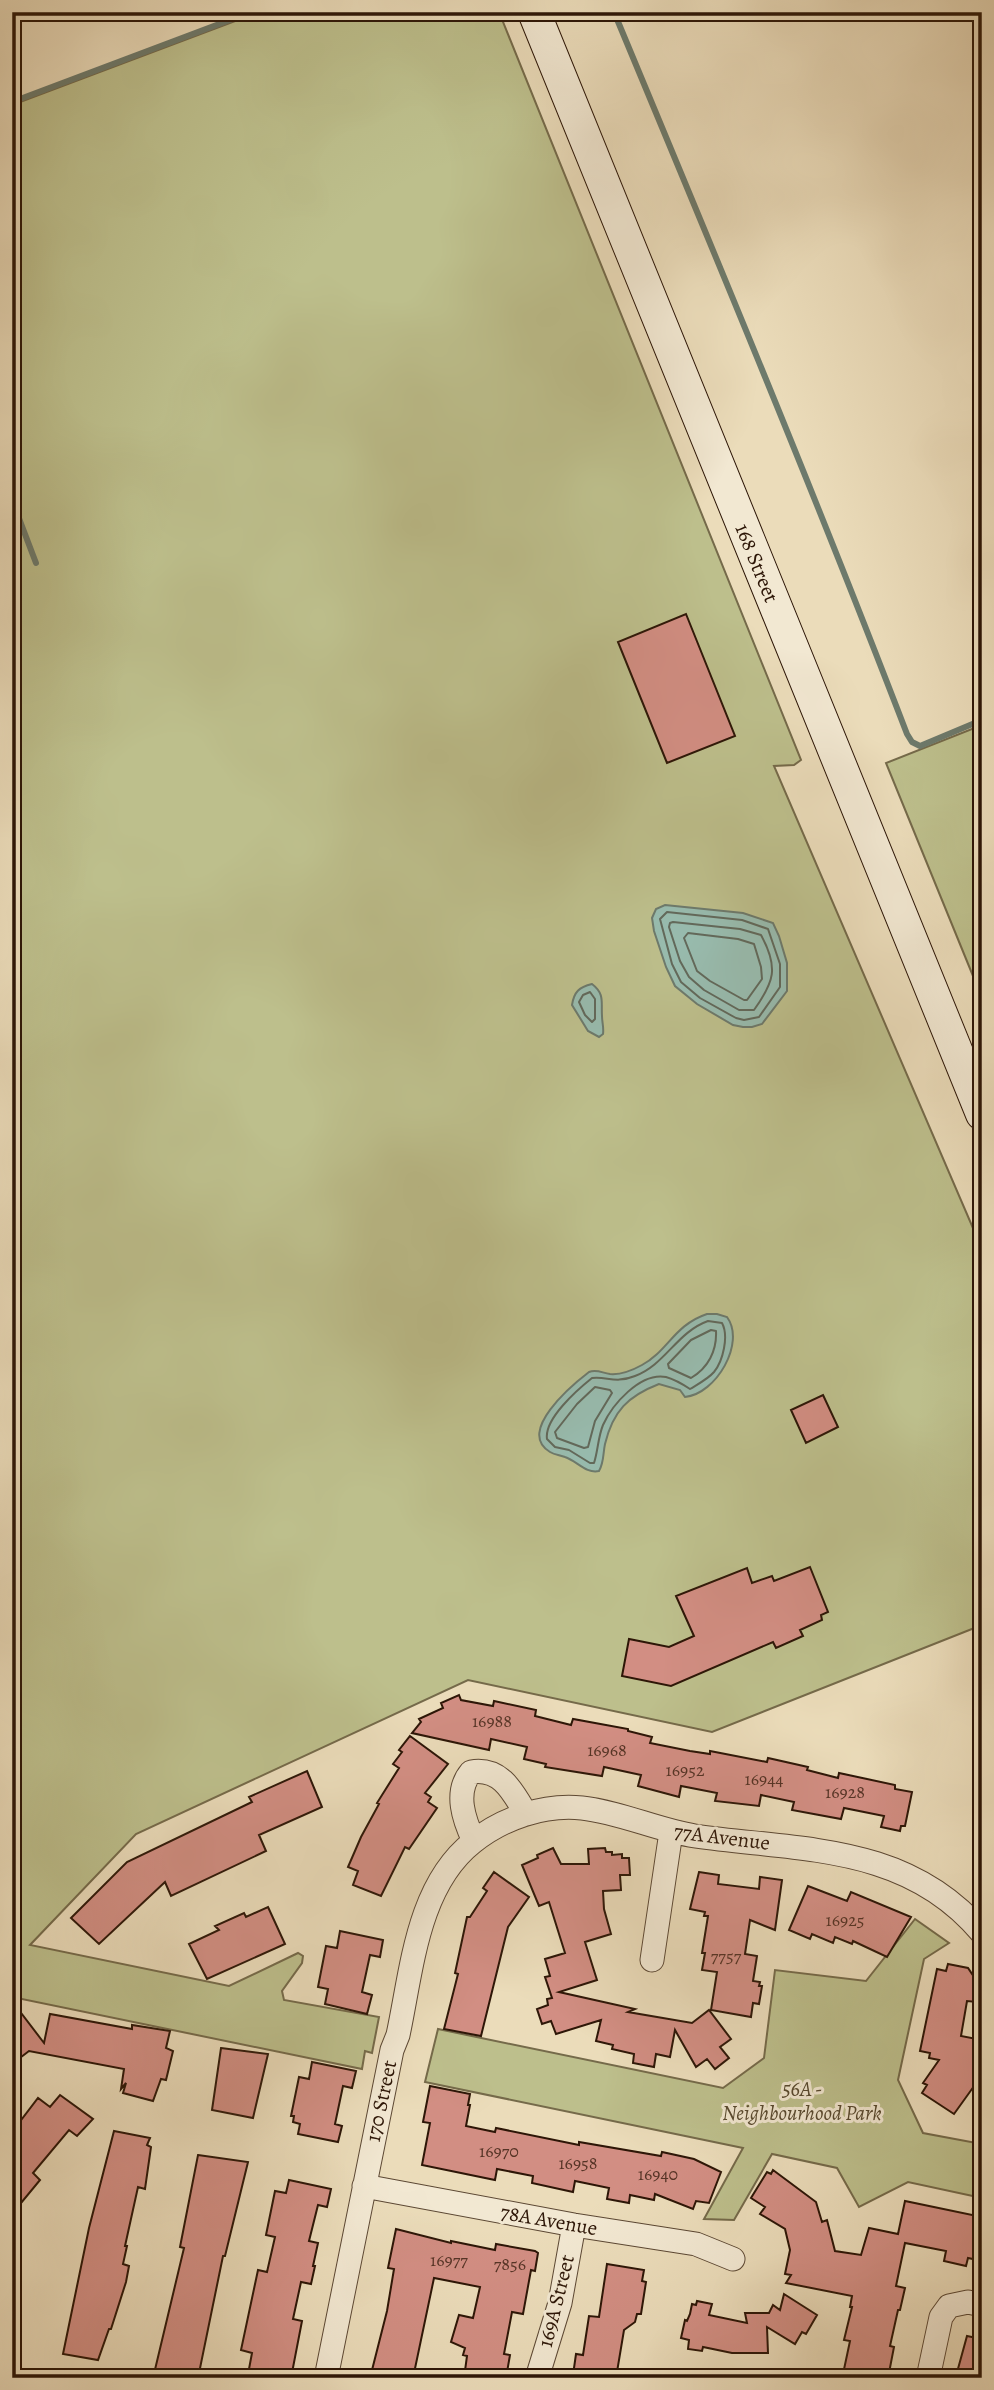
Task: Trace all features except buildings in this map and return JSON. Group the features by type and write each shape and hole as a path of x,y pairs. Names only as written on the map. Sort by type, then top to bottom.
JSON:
{"main road":[{"name":"168 Street","path":"534,12 982,1114"}],"street":[{"path":"474,1841 462,1803 466,1780 471,1772 484,1770 501,1778 526,1814"},
{"name":"77A Avenue","path":"474,1841 494,1827 526,1814 560,1808 582,1808 671,1832 816,1849 868,1860 922,1883 965,1912 982,1933"},
{"path":"652,1960 671,1832"},
{"name":"170 Street","path":"326,2378 392,2050 398,2035 421,1931 432,1894 453,1862 474,1841"},
{"name":"78A Avenue","path":"364,2186 574,2225 696,2244 733,2259"},
{"name":"169A Street","path":"537,2378 560,2302 574,2225"},
{"path":"928,2378 942,2317 949,2306 968,2302 982,2305"}],"green space":[{"path":"259,12 499,12 801,760 794,765 774,766 982,1249 982,1625 712,1732 468,1680 136,1834 30,1945 229,1986 298,1953 303,1956 302,1963 282,1991 284,2000 379,2017 372,2053 365,2051 362,2069 12,1997 12,105"},
{"path":"982,725 982,998 886,763"},
{"name":"56A - Neighbourhood Park","path":"915,1919 949,1943 924,1959 898,2080 923,2133 982,2144 982,2198 908,2182 859,2207 837,2168 772,2154 734,2220 704,2219 743,2148 425,2082 438,2029 723,2088 764,2058 775,1970 866,1981"}],"water":[{"path":"665,905 743,913 773,923 787,963 787,991 762,1024 752,1027 733,1025 697,1004 675,986 666,967 652,918 656,909"},
{"path":"592,984 599,991 601,998 603,1034 599,1037 588,1031 572,1005 578,991"},
{"path":"707,1314 727,1317 732,1328 733,1340 725,1366 707,1387 696,1394 685,1397 680,1390 659,1384 630,1400 612,1422 599,1471 590,1471 552,1453 541,1443 539,1433 550,1409 589,1372 618,1374 638,1367 658,1353 679,1331"}],"waterway":[{"path":"12,102 251,12"},
{"path":"614,12 800,462 907,734 912,742 920,746 982,720"},
{"path":"12,500 36,563"}]}
